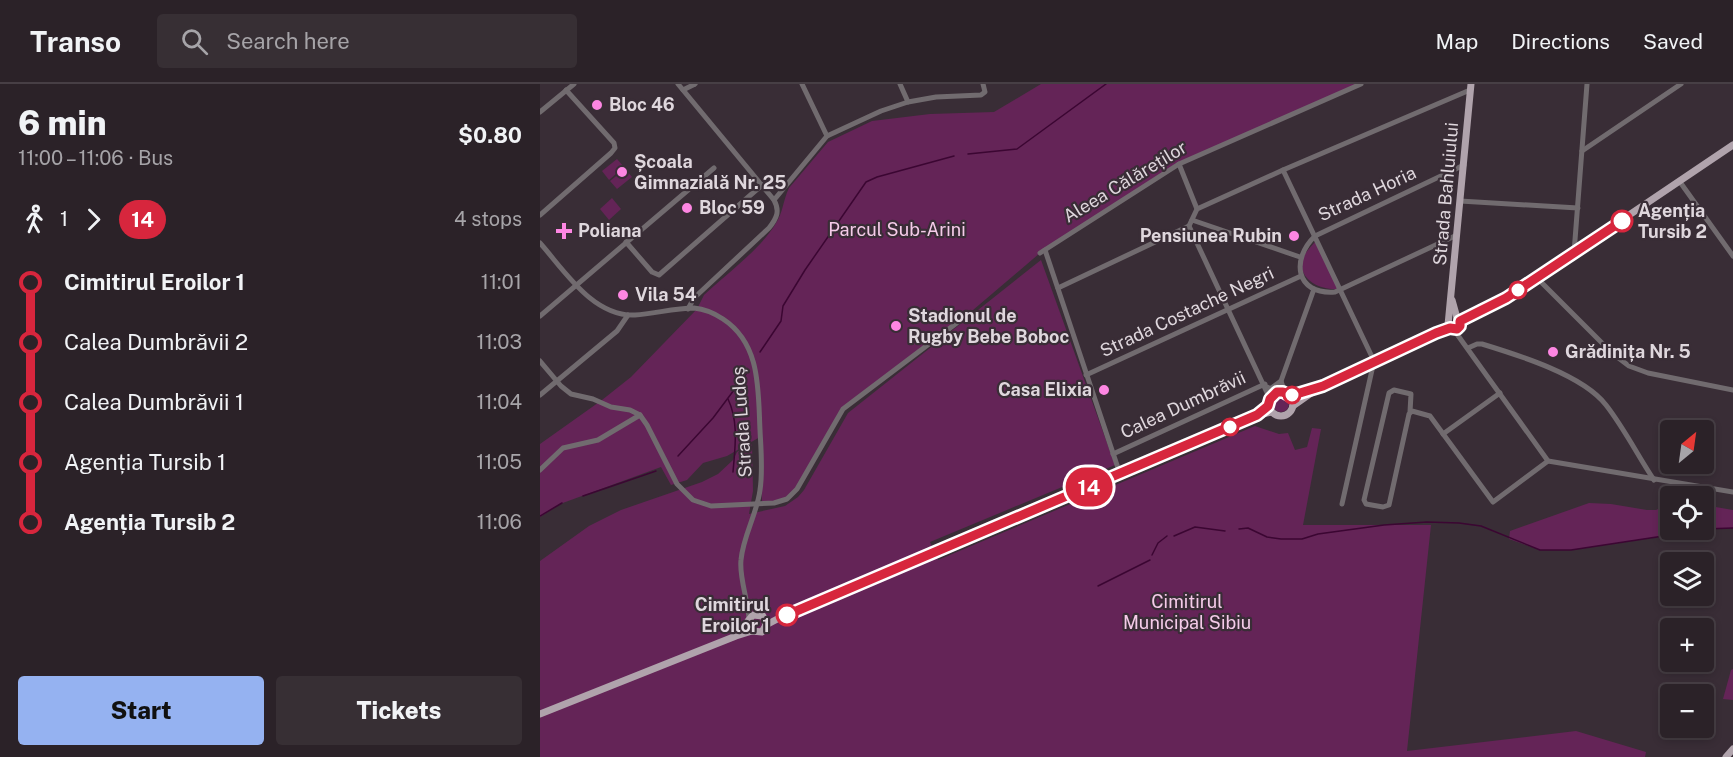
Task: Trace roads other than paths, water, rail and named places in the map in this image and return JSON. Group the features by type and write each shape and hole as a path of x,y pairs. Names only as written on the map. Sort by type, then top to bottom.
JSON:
{"main road":[{"name":"Strada Bahluiului","path":"1454,324 1452,300 1471,86"},
{"path":"1270,406 1276,416 1284,416 1291,412 1293,406 1320,387 1500,302 1733,145"},
{"path":"1269,388 1288,395 1320,387"},
{"name":"Calea Dumbrăvii","path":"763,619 783,616 1257,415 1270,406 1269,388"},
{"path":"1288,395 1293,406"},
{"path":"540,714 736,636 749,625 753,615 763,619 762,632 749,625"},
{"path":"1726,757 1733,749"}],"street":[{"path":"540,112 573,84"},
{"path":"678,84 774,200 778,214 770,228 694,298 687,309"},
{"path":"683,90 695,84"},
{"path":"802,84 827,136"},
{"path":"900,84 908,102"},
{"path":"774,200 827,136 908,102 936,97 981,95 985,92 983,84"},
{"name":"Aleea Călăreților","path":"1058,288 1042,252 1179,164 1361,84"},
{"path":"1573,254 1587,84"},
{"path":"1582,152 1681,84"},
{"path":"1120,474 1058,288 1191,223 1197,209 1471,86"},
{"path":"540,215 615,148 614,144 566,90"},
{"path":"1179,164 1197,209"},
{"name":"Strada Horia","path":"1315,236 1464,165"},
{"path":"540,316 714,168"},
{"path":"1283,170 1374,361 1342,504"},
{"path":"1680,182 1733,256"},
{"path":"626,243 652,272 658,275 762,185"},
{"path":"1460,201 1578,208"},
{"path":"1191,223 1300,257"},
{"path":"1191,223 1228,308 1269,388"},
{"path":"1315,236 1300,257 1301,276 1308,286 1327,293 1341,291 1453,239 1457,235"},
{"name":"Strada Ludoș","path":"540,243 577,285 597,303 628,315 687,309 708,310 742,334 752,353 756,372 760,437 761,482 740,562 749,603 749,625"},
{"name":"Strada Costache Negri","path":"1086,375 1301,276"},
{"path":"1537,278 1612,353 1629,366 1648,373 1733,390"},
{"path":"1288,395 1281,381 1314,289"},
{"path":"540,395 617,331 628,315"},
{"path":"540,361 571,394 593,399 611,407 630,410 640,415 677,484 693,500 711,506 774,503 791,496 800,486 843,409 966,316"},
{"path":"1454,324 1462,340 1548,461 1733,492"},
{"path":"1468,348 1480,344 1522,357 1556,371 1593,393 1606,405 1654,480"},
{"name":"Calea Dumbrăvii","path":"1113,454 1281,381"},
{"path":"1394,390 1411,394 1410,412 1389,505 1383,507 1366,504 1364,500 1389,393 1394,390"},
{"path":"1443,434 1500,393"},
{"path":"1410,412 1428,415 1493,502 1548,461"},
{"path":"540,470 562,448 598,440 640,415"},
{"name":"Strada Ludoș","path":"749,603 763,619"}],"waterway":[{"path":"968,154 1017,149 1106,84"},
{"path":"760,352 781,321 783,306 805,270 866,182 954,156"},
{"path":"678,456 713,418 746,374"},
{"path":"728,399 735,426 733,472"},
{"path":"583,496 656,471"},
{"path":"540,516 562,503"},
{"path":"1239,529 1248,528 1267,537 1302,539 1318,534 1384,525 1427,522 1459,523 1481,526 1540,550 1571,550 1660,537"},
{"path":"1174,536 1195,527 1225,531"},
{"path":"1714,529 1733,528"},
{"path":"1152,555 1158,543 1167,536"},
{"path":"1098,586 1150,560"}],"place":[{"name":"Bloc 46","path":"597,105"},
{"name":"Școala Gimnazială Nr. 25","path":"622,172"},
{"name":"Bloc 59","path":"687,208"},
{"name":"Agenția Tursib 2","path":"1622,221"},
{"name":"Poliana","path":"564,231"},
{"name":"Pensiunea Rubin","path":"1294,236"},
{"name":"Vila 54","path":"623,295"},
{"name":"Stadionul de Rugby Bebe Boboc","path":"896,326"},
{"name":"Grădinița Nr. 5","path":"1553,352"},
{"name":"Casa Elixia","path":"1104,390"},
{"name":"Cimitirul Eroilor 1","path":"787,615"}],"park label":[{"name":"Parcul Sub-Arini","path":"897,230"},
{"name":"Cimitirul Municipal Sibiu","path":"1187,612"}]}
